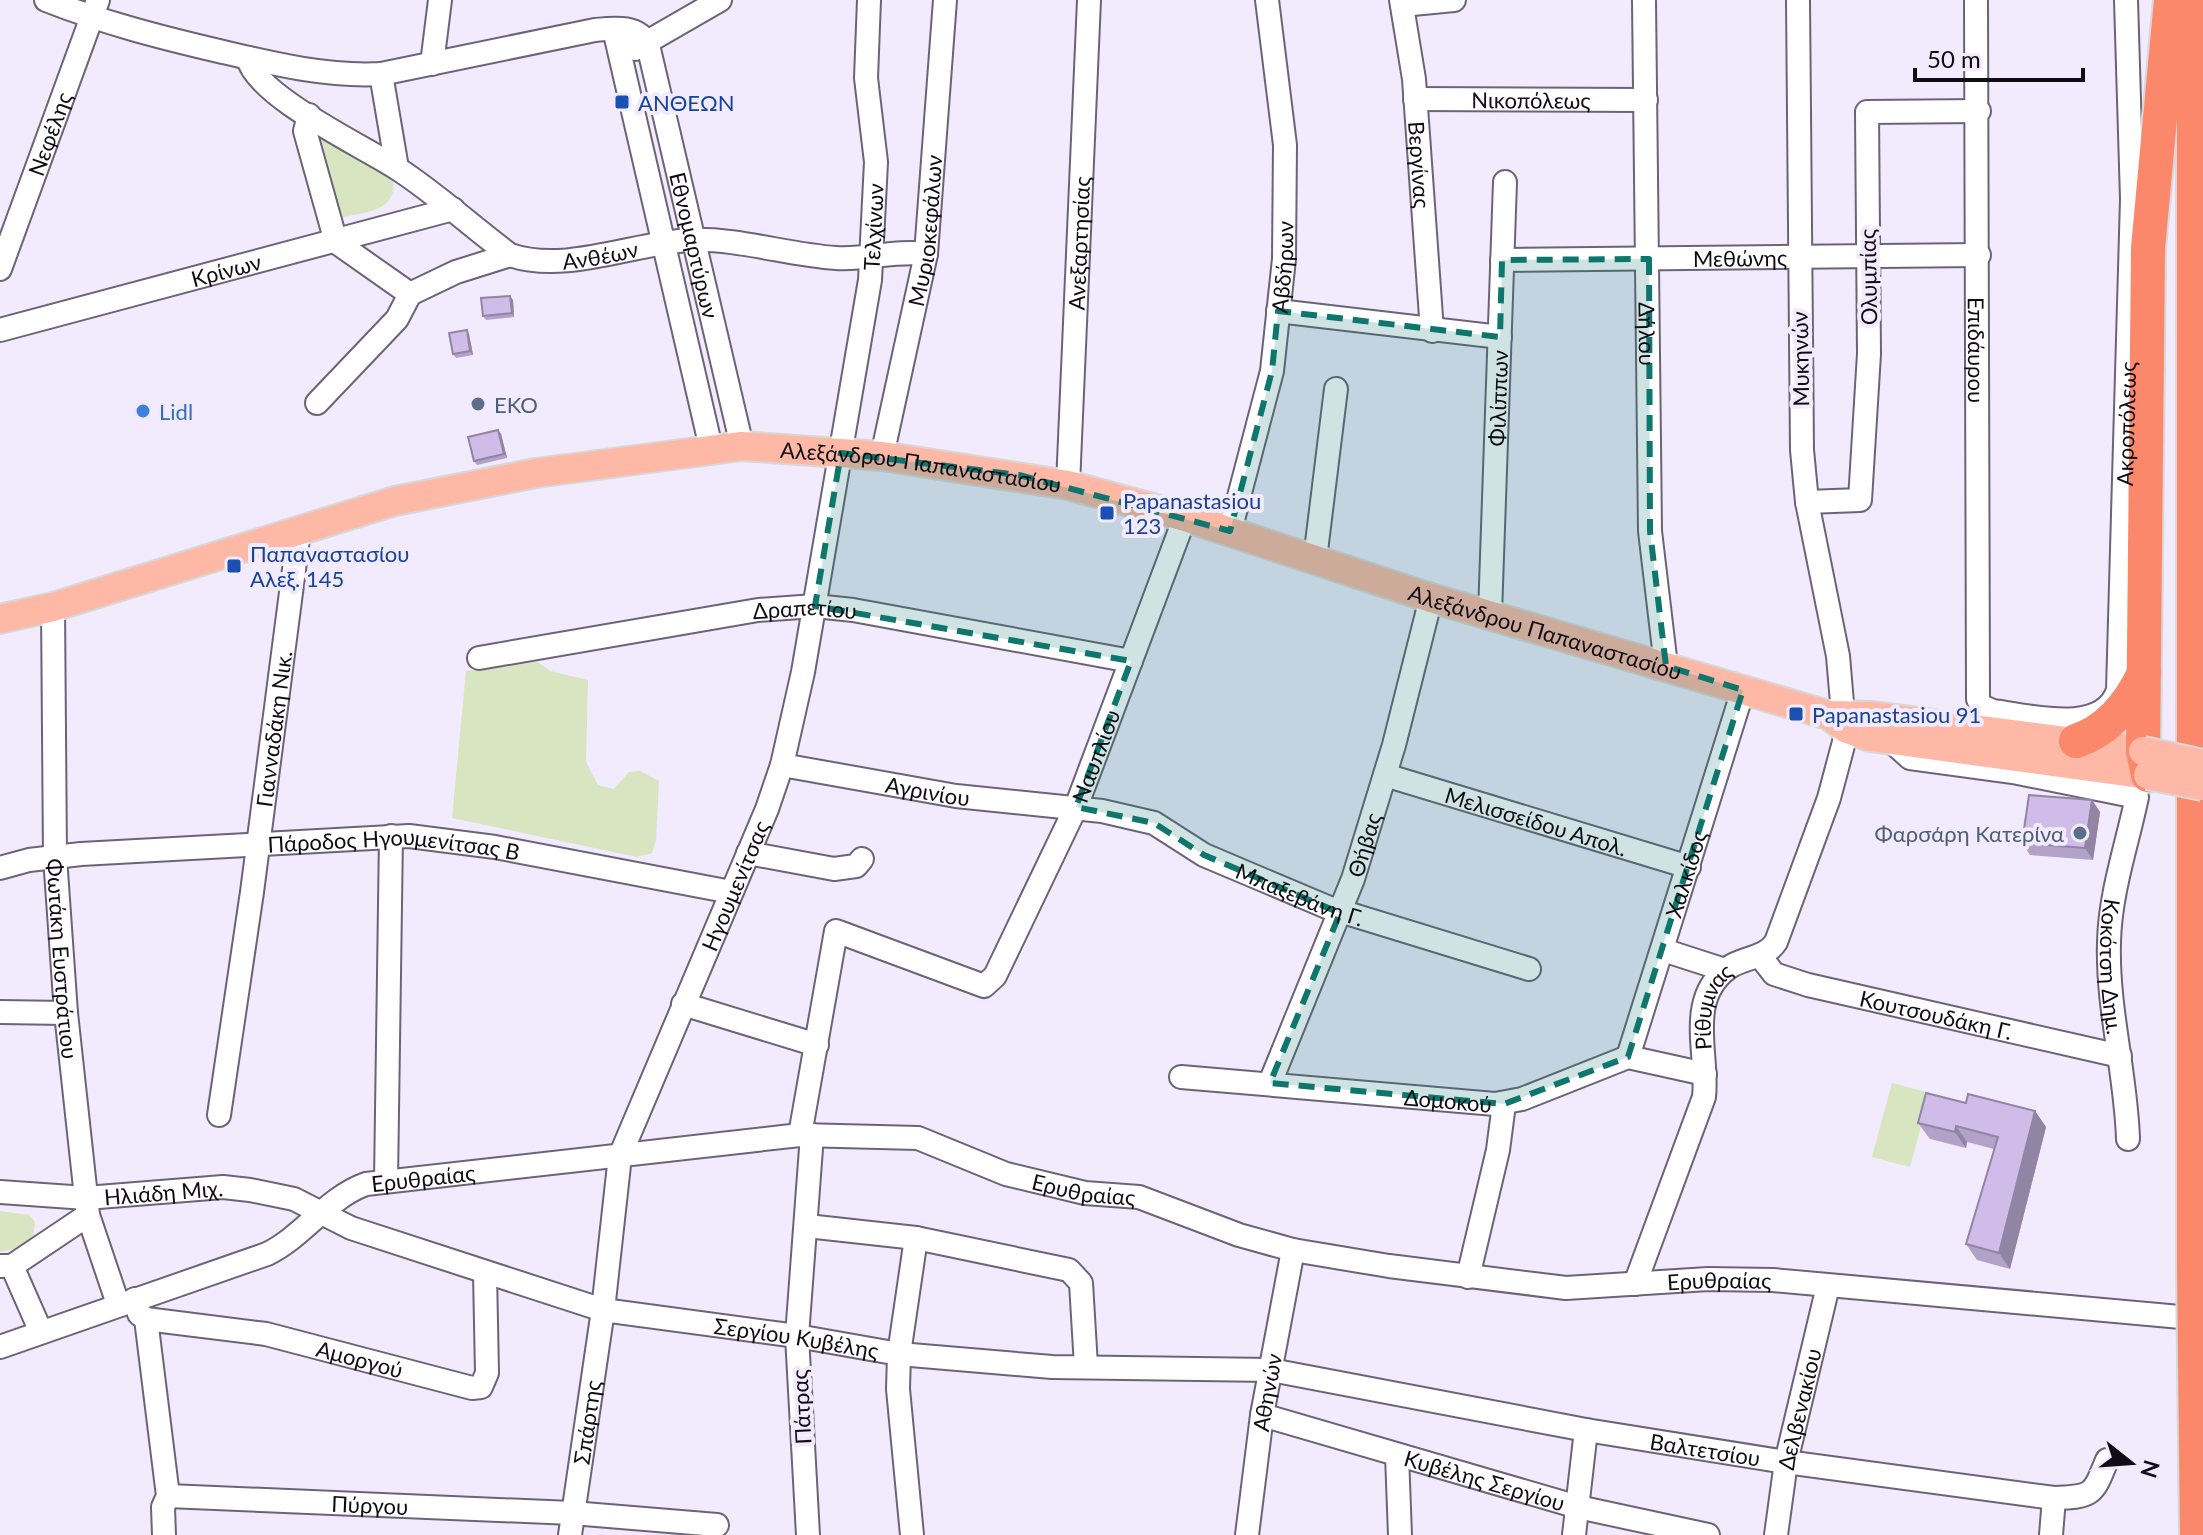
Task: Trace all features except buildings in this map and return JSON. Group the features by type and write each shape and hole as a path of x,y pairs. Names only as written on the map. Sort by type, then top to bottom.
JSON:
{"highway":[{"path":"2143,774 2148,248 2171,0"},
{"path":"2194,0 2194,1265 2197,1535"},
{"path":"2076,741 2098,731 2122,710 2146,669"}],"main road":[{"name":"Αλεξάνδρου Παπαναστασίου","path":"0,619 53,607 395,501 449,489 711,448 742,446 841,453 882,456 1068,485 1185,517 1431,598 1839,719 1890,740 1950,736 2076,741 2143,774"},
{"name":"Αλεξάνδρου Παπαναστασίου","path":"1839,719 1950,736 2143,774"},
{"path":"2143,774 2203,764"},
{"path":"2143,774 2203,786"}],"street":[{"path":"46,0 96,9 248,58 332,72 381,74 614,29 634,30 647,41"},
{"path":"432,64 440,0"},
{"path":"619,54 720,0"},
{"name":"Τελχίνων","path":"841,453 872,255 876,162 866,78 869,0"},
{"name":"Μυριοκεφάλων","path":"882,456 926,254 945,0"},
{"name":"Ανεξαρτησίας","path":"1068,485 1089,0"},
{"name":"Αβδήρων","path":"1230,531 1272,371 1284,259 1285,145 1267,0"},
{"path":"1402,2 1454,0"},
{"name":"Δήλου","path":"1644,0 1650,531 1666,666"},
{"name":"Μυκηνών","path":"1798,0 1801,428 1807,502 1838,656 1839,719"},
{"name":"Επιδάυρου","path":"1976,0 1979,111 1978,699"},
{"name":"Ακροπόλεως","path":"1978,699 1981,706 1993,711 2076,719 2104,709 2118,690 2132,199 2126,0"},
{"name":"Βεργίνας","path":"1402,2 1415,99 1432,331"},
{"name":"Νεφέλης","path":"0,269 96,9"},
{"name":"Εθνομαρτύρων","path":"614,29 666,242 711,448"},
{"name":"Εθνομαρτύρων","path":"647,41 742,446"},
{"path":"248,58 250,68 261,82 397,168 510,255"},
{"path":"381,74 397,168"},
{"name":"Νικοπόλεως","path":"1415,99 1646,100"},
{"name":"Ολυμπίας","path":"1807,502 1860,500 1868,368 1867,112 1979,111"},
{"path":"309,115 305,131 336,242 410,294"},
{"name":"Φιλίππων","path":"1490,614 1505,182"},
{"name":"Κρίνων","path":"0,330 453,209"},
{"name":"Ανθέων","path":"510,255 524,260 592,257 666,242 696,240 826,258 899,251 926,254"},
{"path":"317,403 397,319 410,294 456,272 510,255"},
{"name":"Μεθώνης","path":"1502,260 1979,255"},
{"path":"1278,311 1500,337"},
{"path":"1315,559 1336,389"},
{"name":"Ηγουμενίτσας","path":"603,1310 620,1156 782,765 815,606 841,453"},
{"name":"Ναυπλίου","path":"984,986 995,976 1076,807 1185,517"},
{"name":"Γιανναδάκη Νικ.","path":"219,1115 299,531"},
{"name":"Θήβας","path":"1270,1083 1341,912 1385,775 1431,598"},
{"name":"Δραπετίου","path":"479,658 758,610 815,606 853,610 1131,661"},
{"name":"Φωτάκη Ευστράτιου","path":"53,607 55,857 66,1013 87,1207 133,1307 168,1496 163,1507 164,1535"},
{"name":"Χαλκίδος","path":"1628,1057 1743,690"},
{"name":"Ρίθυμνας","path":"1635,1284 1704,1097 1701,1021 1715,982 1725,970 1760,956 1773,947 1837,772 1839,719"},
{"name":"Αλεξάνδρου Παπαναστασίου","path":"1890,740 1910,758 2013,772 2143,774"},
{"name":"Αγρινίου","path":"782,765 956,796 1076,807"},
{"name":"Κοκότση Δημ.","path":"2128,1139 2112,1010 2110,921 2143,774"},
{"name":"Μελισσείδου Απολ.","path":"1385,775 1689,867"},
{"name":"Μπαξεβάνη Γ.","path":"1076,807 1154,823 1204,855 1341,912 1529,969"},
{"path":"386,1181 391,836"},
{"name":"Πάροδος Ηγουμενίτσας Β","path":"0,868 55,857 391,836 495,847 731,892"},
{"path":"748,853 834,869 856,866 862,859"},
{"name":"Πάτρας","path":"808,1535 797,1336 807,1226 806,1135 836,931 984,986"},
{"path":"1663,950 1725,970"},
{"name":"Κουτσουδάκη Γ.","path":"1760,956 1774,974 1808,985 2120,1056"},
{"path":"683,1004 817,1045"},
{"path":"0,1012 66,1013"},
{"path":"1628,1057 1705,1074"},
{"name":"Δομοκού","path":"1181,1077 1504,1104 1628,1057"},
{"path":"1468,1277 1498,1150 1504,1104"},
{"name":"Ερυθραίας","path":"0,1347 41,1332 133,1307 280,1248 352,1189 386,1181 806,1135 918,1138 1006,1174 1085,1193 1139,1197 1239,1235 1293,1250 1468,1277 1566,1288 1740,1278 2203,1319"},
{"name":"Ηλιάδη Μιχ.","path":"0,1192 87,1207 223,1187 294,1199 323,1213"},
{"path":"41,1332 6,1266 87,1207"},
{"name":"Σεργίου Κυβέλης","path":"323,1213 351,1228 603,1310 797,1336 899,1354 1052,1367 1278,1371"},
{"path":"807,1226 916,1238 1076,1273 1081,1283 1086,1366"},
{"path":"912,1535 901,1443 899,1354 916,1238"},
{"name":"Αθηνών","path":"1247,1535 1262,1415 1278,1371 1293,1250"},
{"name":"Αμοργού","path":"133,1307 266,1334 472,1388 481,1387 487,1373 485,1273"},
{"name":"Δελβενακίου","path":"1776,1535 1786,1462 1828,1286"},
{"name":"Σπάρτης","path":"571,1524 603,1310"},
{"name":"Βαλτετσίου","path":"1278,1371 1586,1430 1786,1462 2054,1498 2083,1497 2092,1493 2107,1460"},
{"name":"Κυβέλης Σεργίου","path":"1262,1415 1578,1507 1708,1535"},
{"path":"1574,1535 1586,1430"},
{"path":"1397,1455 1400,1535"},
{"name":"Πύργου","path":"168,1496 571,1524 717,1525"},
{"path":"2051,1535 2054,1498"}],"highlighted area":[{"path":"1649,259 1650,531 1666,666 1743,690 1628,1057 1504,1104 1270,1083 1340,913 1204,855 1154,823 1076,807 1131,661 815,606 841,453 1019,475 1230,531 1272,371 1278,311 1500,337 1502,260"}],"green space":[{"path":"318,134 393,180 393,191 385,205 340,218"},
{"path":"538,662 550,671 588,680 586,762 598,785 614,789 629,772 640,771 659,781 656,840 652,853 637,857 452,818 466,671"},
{"path":"1892,1083 1930,1093 1910,1167 1872,1157"},
{"path":"0,1211 29,1215 35,1222 33,1238 22,1247 0,1252"}],"place":[{"name":"ΑΝΘΕΩΝ","path":"622,102"},
{"name":"EKO","path":"478,404"},
{"name":"Lidl","path":"143,411"},
{"name":"Papanastasiou 123","path":"1107,513"},
{"name":"Παπαναστασίου Αλεξ. 145","path":"234,566"},
{"name":"Papanastasiou 91","path":"1796,714"},
{"name":"Φαρσάρη Κατερίνα","path":"2080,833"}]}
